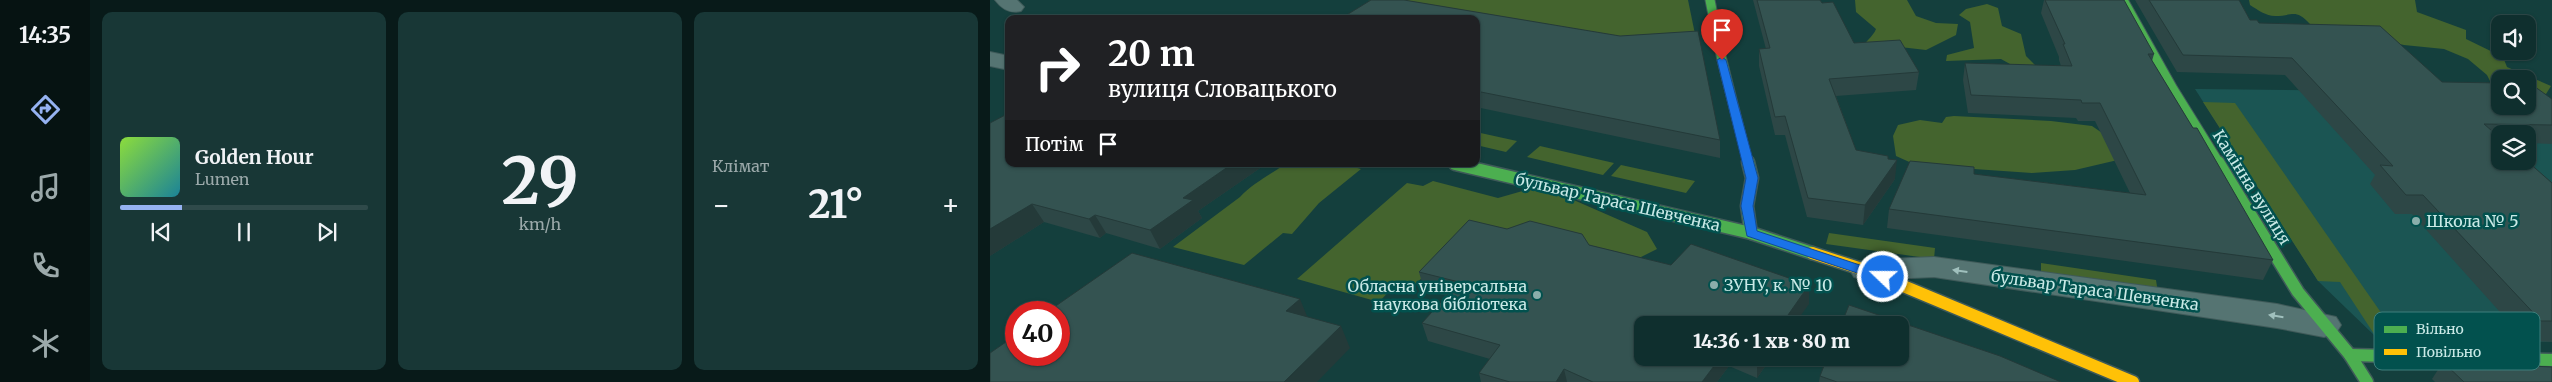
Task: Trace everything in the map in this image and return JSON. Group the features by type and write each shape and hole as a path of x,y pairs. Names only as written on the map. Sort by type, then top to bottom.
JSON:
{"street":[{"path":"1710,0 1722,60 1752,178 1747,206 1751,234"},
{"name":"Камінна вулиця","path":"2123,0 2172,89 2287,275 2324,325 2350,355 2367,382"},
{"name":"бульвар Тараса Шевченка","path":"1469,167 1751,234 1865,270 2133,382"},
{"name":"бульвар Тараса Шевченка","path":"1865,270 1934,267 2277,316 2324,325"},
{"path":"2350,355 2374,356"}],"shaded area":[{"name":"Школа № 5","path":"2195,89 2489,92 2491,95 2491,115 2536,115 2536,104 2552,100 2552,342 2540,342 2540,312 2374,312 2374,335 2318,281"}],"green space":[{"path":"1368,0 1688,0 1696,39 1657,41 1480,20 1480,15 1447,15"},
{"path":"1855,0 1907,0 1916,16 1936,23 1958,24 1956,35 1926,50 1900,47 1859,52 1876,29 1856,12"},
{"path":"2249,0 2415,0 2417,12 2466,30 2466,39 2491,51 2491,60 2504,60 2507,67 2514,70 2491,70 2491,83 2487,75 2468,59 2444,49 2404,45 2310,24 2297,14 2268,15 2250,5"},
{"path":"1987,4 1998,8 2002,26 2021,34 2026,56 2045,75 2028,74 2001,59 1946,61 1947,55 1974,48 1970,22 1959,15 1966,9"},
{"path":"2536,80 2551,86 2546,94 2536,93"},
{"path":"2203,102 2235,103 2381,312 2374,312 2374,334 2340,282 2318,281"},
{"path":"1946,117 2051,121 2092,126 2108,137 2122,159 2075,170 2032,173 1916,165 1896,156 1893,136 1898,125 1920,120 1942,123"},
{"path":"1480,133 1517,141 1506,152 1480,146"},
{"path":"1540,146 1614,163 1603,175 1527,157"},
{"path":"1621,165 1695,181 1686,193 1611,176"},
{"path":"1281,167 1354,167 1361,169 1319,203 1292,234 1283,233 1244,265 1173,247"},
{"path":"1433,181 1498,198 1526,190 1553,191 1647,232 1657,249 1633,261 1446,259 1411,287 1396,284 1379,302 1297,279 1407,183 1423,186"},
{"path":"1829,233 1935,248 1934,259 1826,244"},
{"path":"2041,263 2156,280 2158,293 2041,275"}],"building":[{"path":"1371,0 1404,0 1620,36 1698,31 1720,140 1480,92 1480,15 1347,15"},
{"path":"1757,0 1820,0 1822,3 1833,2 1854,43 1900,40 1919,72 1829,79 1856,150 1888,156 1888,159 1897,160 1865,205 1808,198 1785,116 1775,117 1759,49 1770,48"},
{"path":"2045,0 2124,0 2154,54 2148,54 2193,128 2197,128 2273,260 1889,209 1910,161 1974,167 1974,174 2146,195 2100,103 2082,103 2081,100 1971,95 1965,63 2072,66 2063,44 2065,44"},
{"path":"2149,0 2239,0 2250,20 2257,20 2259,23 2380,26 2442,82 2491,83 2491,115 2536,115 2536,88 2552,99 2552,125 2484,124 2491,130 2491,170 2536,169 2552,183 2552,321 2541,321 2540,312 2533,312 2423,195 2406,195 2380,165 2393,166 2292,58 2183,55"},
{"path":"1005,115 1005,167 1228,167 1183,198 1193,200 1150,230 1095,215 1089,219 1032,204 990,229 990,123"},
{"path":"1469,220 1507,229 1530,221 1582,234 1589,245 1671,265 1691,244 1809,285 1787,316 1634,316 1634,366 1714,366 1702,382 1593,382 1564,369 1556,382 1510,382 1479,373 1500,345 1422,323 1459,282 1419,272"},
{"path":"1132,253 1300,299 1286,311 1341,326 1284,382 990,382 990,353 1005,343 1005,366 1070,366 1070,301 1063,301"},
{"path":"1849,305 1882,316 1845,316"},
{"path":"1909,325 2000,356 2061,382 1837,382 1820,376 1824,366 1909,366"},
{"path":"2540,366 2552,367 2552,382 2464,382 2451,370 2540,370"}],"traffic: fast":[{"path":"1710,0 1722,60 1752,178 1747,206 1751,233"},
{"path":"2123,0 2173,89 2298,292 2350,355 2367,382"},
{"path":"1468,167 1751,233 1812,253"},
{"path":"2350,355 2374,356"},
{"path":"2540,360 2552,360"}],"traffic: slow":[{"path":"1812,253 1865,270 2133,382"}],"place":[{"name":"Школа № 5","path":"2416,221"},
{"name":"ЗУНУ, к. № 10","path":"1714,285"},
{"name":"Обласна універсальна наукова бібліотека","path":"1537,295"}],"route":[{"path":"1722,60 1752,178 1747,206 1751,234 1883,277"}]}
